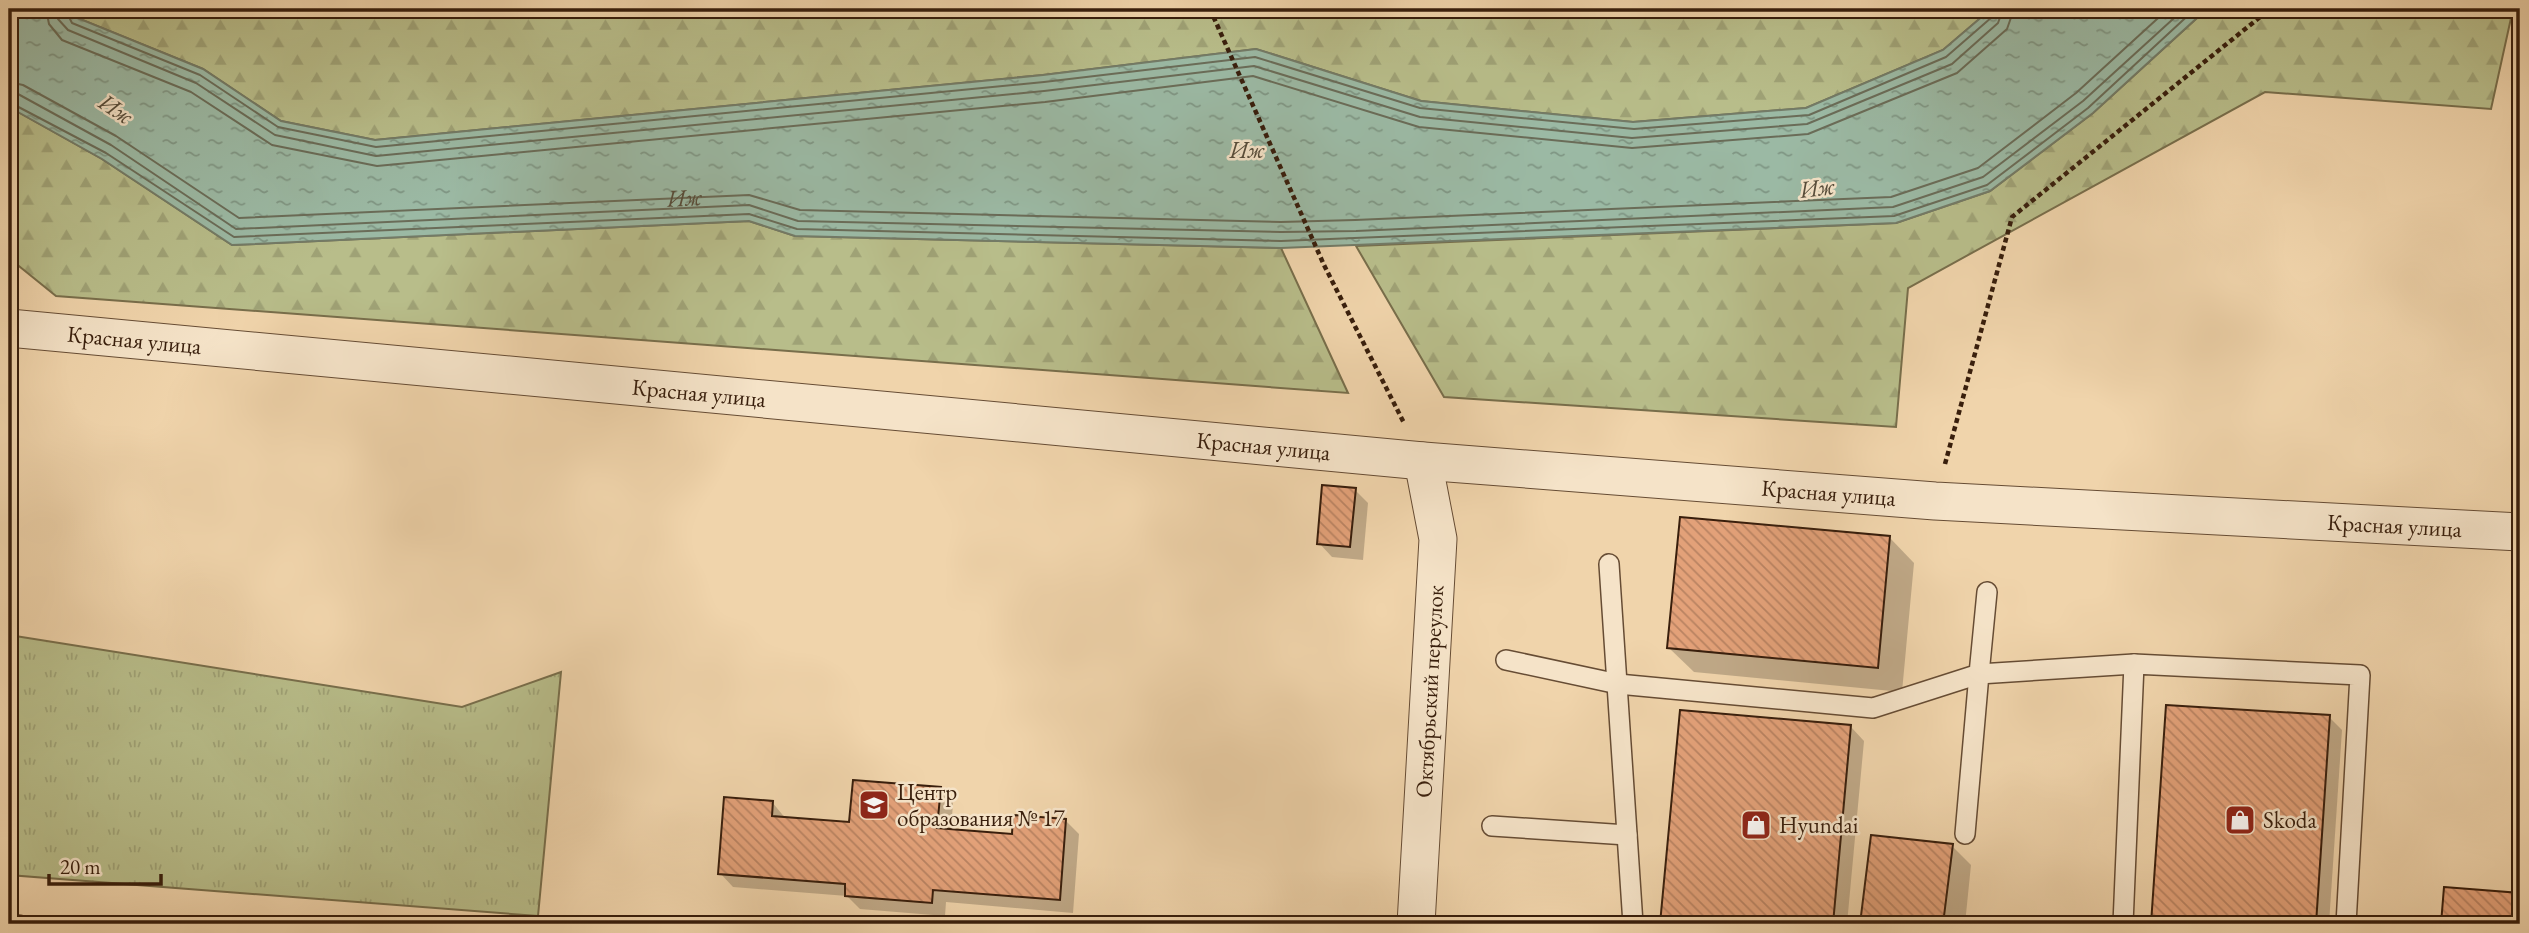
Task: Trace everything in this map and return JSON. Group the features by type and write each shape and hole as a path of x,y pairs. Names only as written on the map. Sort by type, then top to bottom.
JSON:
{"street":[{"name":"Красная улица","path":"9,328 1423,461 1935,501 2520,532"},
{"name":"Октябрьский переулок","path":"1416,924 1438,539 1423,461"}],"lane":[{"path":"1609,564 1633,924"},
{"path":"1965,834 1987,592"},
{"path":"1506,660 1619,684 1873,708 1979,674 2134,664 2360,675 2346,924"},
{"path":"2123,924 2134,664"},
{"path":"1492,826 1627,835"}],"path":[{"path":"1210,9 1325,265 1423,461"},
{"path":"1935,501 2011,217 2270,9"},
{"path":"9,916 121,924"}],"green space":[{"path":"70,9 1991,9 1943,50 1806,108 1633,122 1421,101 1256,49 1043,75 375,140 281,121 203,69 75,17"},
{"path":"2203,9 2513,9 2491,109 2265,92 1908,288 1896,427 1444,397 1356,246 1896,223 1990,191 2093,113 2198,17"},
{"path":"9,107 102,159 232,245 749,221 795,236 1281,248 1348,393 56,296 9,258"},
{"path":"9,635 462,707 561,672 538,916 9,875"}],"water":[{"name":"Иж","path":"9,9 70,9 75,17 203,69 281,121 375,140 1043,75 1256,49 1421,101 1633,122 1806,108 1943,50 1991,9 2203,9 2198,17 2093,113 1990,191 1896,223 1281,248 795,236 749,221 232,245 102,159 9,107"}],"building":[{"path":"1322,485 1356,488 1350,547 1317,544"},
{"path":"1680,517 1890,536 1878,668 1667,648"},
{"name":"Skoda","path":"2166,705 2330,715 2316,924 2151,924"},
{"name":"Hyundai","path":"1680,710 1851,725 1833,924 1660,924"},
{"path":"853,780 941,787 937,828 1012,834 1013,815 1066,819 1060,900 933,890 932,903 845,896 845,884 718,874 724,797 773,801 772,816 849,822"},
{"path":"1871,835 1953,844 1943,924 1860,924"},
{"path":"2444,887 2520,893 2520,924 2441,924"}],"place":[{"name":"Центр образования № 17","path":"874,805"},
{"name":"Skoda","path":"2240,820"},
{"name":"Hyundai","path":"1756,825"}]}
